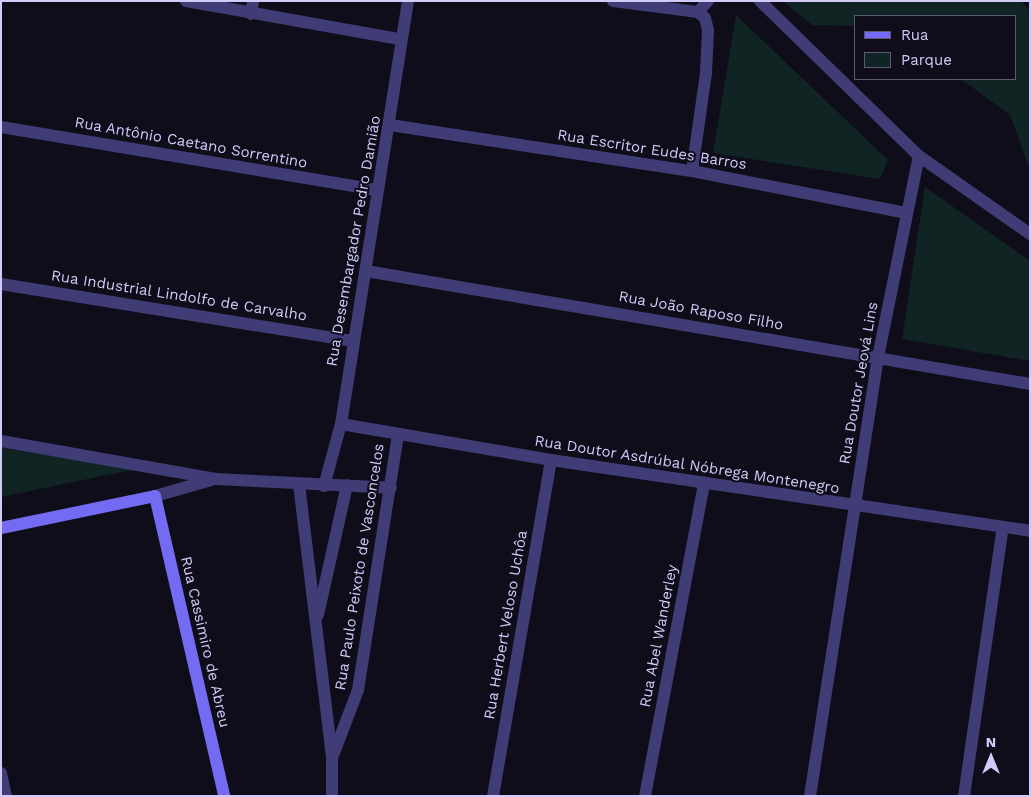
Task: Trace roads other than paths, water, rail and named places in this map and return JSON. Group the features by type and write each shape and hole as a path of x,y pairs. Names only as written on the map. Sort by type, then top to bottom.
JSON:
{"street":[{"path":"186,1 252,7 400,40"},
{"name":"Rua Desembargador Pedro Damião","path":"324,486 341,424 352,341 366,271 376,190 390,126 400,40 408,1"},
{"path":"613,1 698,12 705,18 708,30 692,171"},
{"path":"698,12 708,1"},
{"path":"760,1 919,156 1030,234"},
{"name":"Rua Escritor Eudes Barros","path":"390,126 692,171 907,214"},
{"name":"Rua Antônio Caetano Sorrentino","path":"1,127 376,190"},
{"name":"Rua Doutor Jeová Lins","path":"810,796 878,357 919,156"},
{"name":"Rua João Raposo Filho","path":"366,271 1030,384"},
{"name":"Rua Industrial Lindolfo de Carvalho","path":"1,284 352,341"},
{"name":"Rua Doutor Asdrúbal Nóbrega Montenegro","path":"341,424 398,436 551,460 1030,531"},
{"name":"Rua Paulo Peixoto de Vasconcelos","path":"332,758 358,690 398,436"},
{"path":"1,441 216,479 391,488"},
{"name":"Rua Herbert Veloso Uchôa","path":"492,796 551,460"},
{"path":"1,528 156,496 216,479"},
{"name":"Rua Abel Wanderley","path":"645,796 704,483"},
{"name":"Rua Paulo Peixoto de Vasconcelos","path":"299,484 332,758 332,796"},
{"name":"Rua Paulo Peixoto de Vasconcelos","path":"316,625 346,485"},
{"name":"Rua Cassimiro de Abreu","path":"156,496 224,796"},
{"path":"964,796 1003,527"},
{"path":"1,772 6,796"}]}
